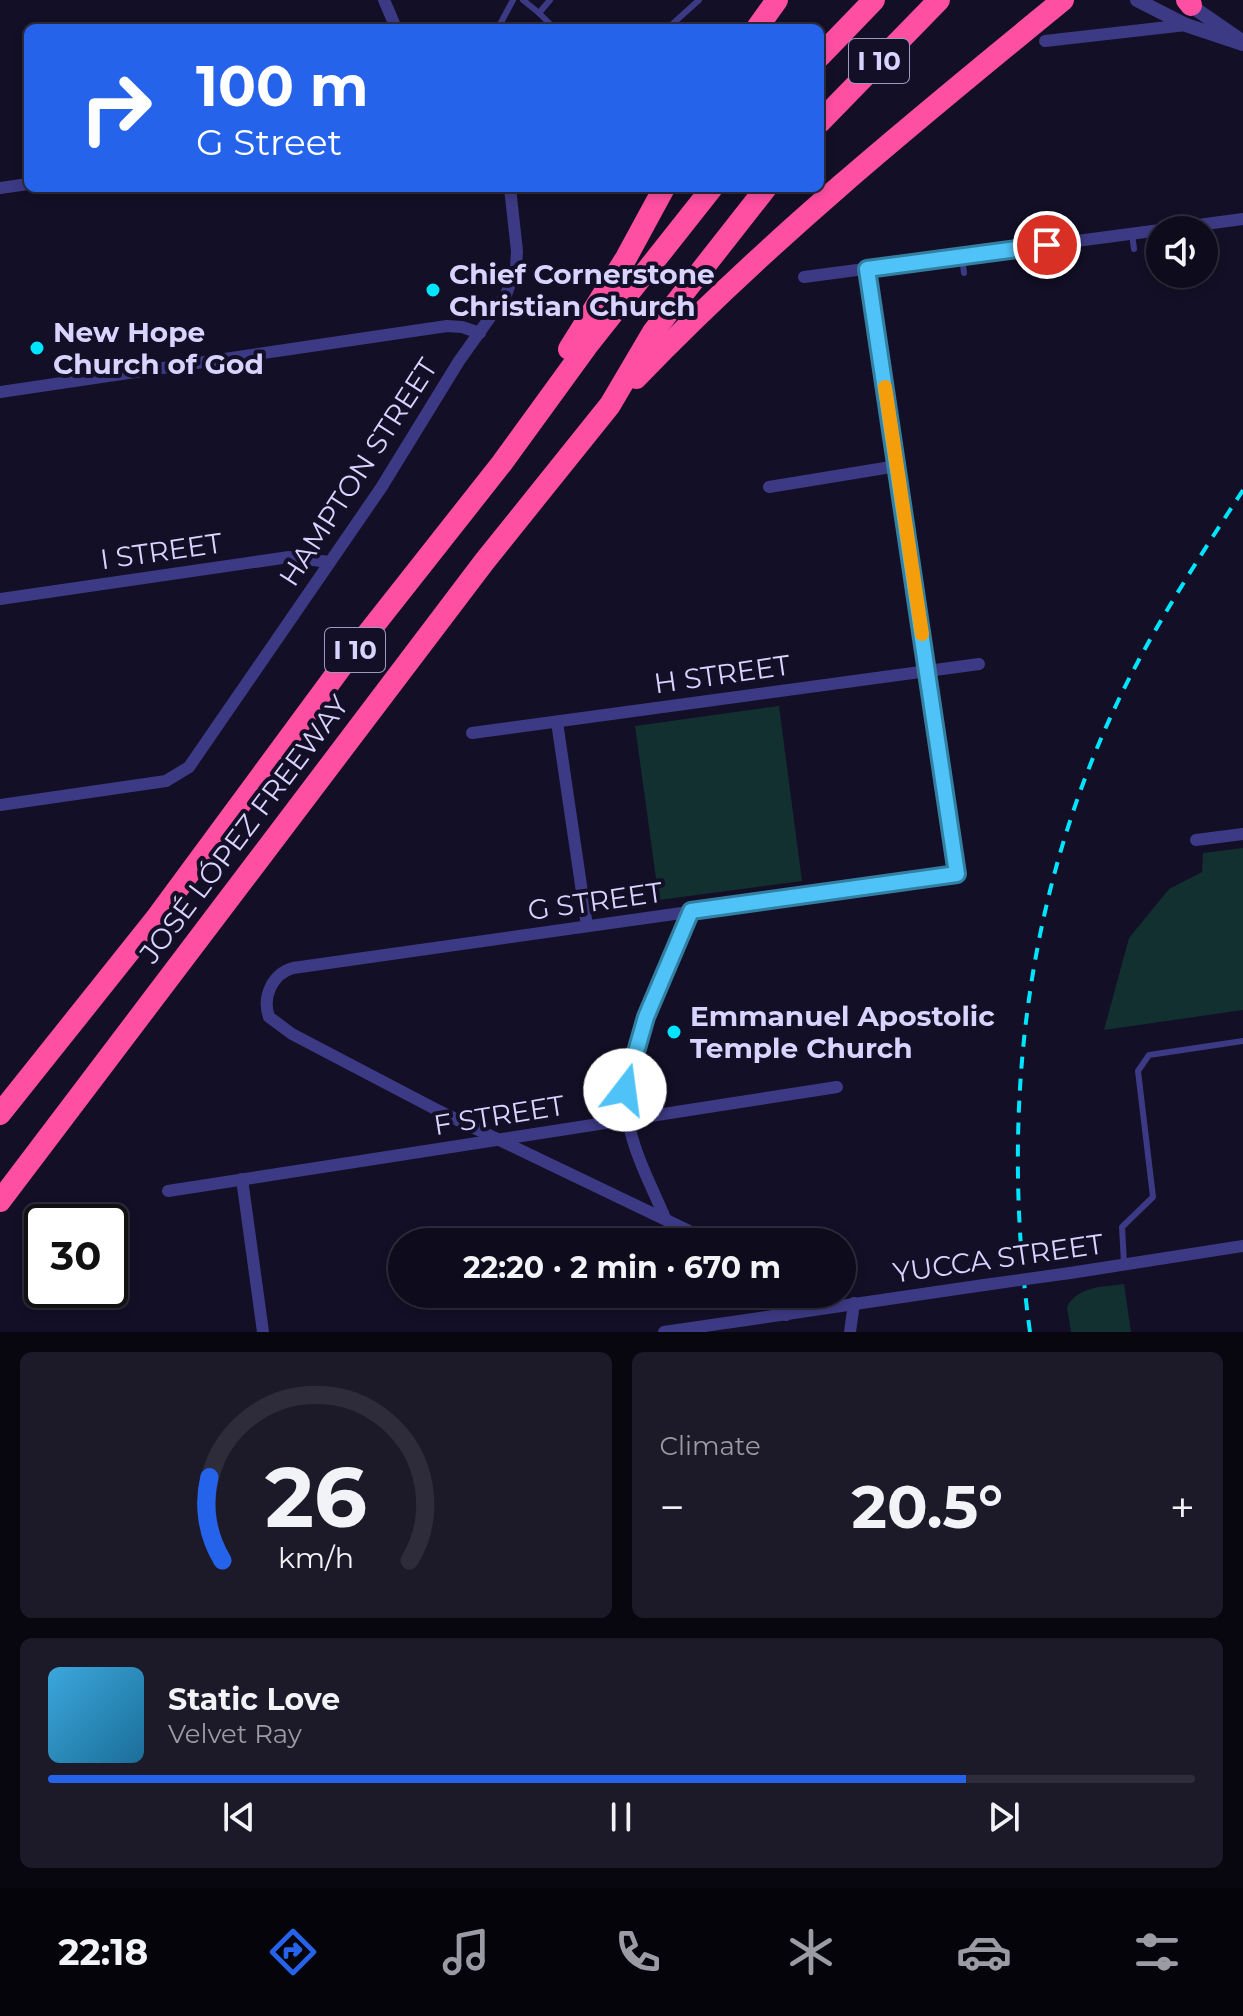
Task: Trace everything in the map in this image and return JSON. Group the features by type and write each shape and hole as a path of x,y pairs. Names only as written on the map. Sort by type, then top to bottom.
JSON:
{"highway":[{"path":"760,24 777,0"},
{"name":"I 10","path":"824,52 874,0"},
{"name":"I 10","path":"824,118 939,0"},
{"path":"610,405 706,307 830,193 1063,0"},
{"path":"511,450 550,378 626,258 662,192"},
{"name":"JOSÉ LÓPEZ FREEWAY","path":"0,1114 157,917 342,666 709,192"},
{"name":"JOSÉ LÓPEZ FREEWAY","path":"0,1201 484,562 610,405 653,332 763,192"}],"street":[{"path":"384,0 394,24"},
{"path":"1137,0 1187,8 1243,43"},
{"path":"1045,41 1187,8 1243,43"},
{"path":"0,188 24,185"},
{"name":"HAMPTON STREET","path":"0,805 166,781 189,767 381,488 459,361 506,295 516,267 517,251 510,192"},
{"path":"1218,222 1243,219"},
{"path":"804,277 1146,232"},
{"path":"867,269 928,670"},
{"path":"0,392 447,326 480,333"},
{"path":"769,487 897,466"},
{"name":"I STREET","path":"0,599 289,557 329,562"},
{"name":"H STREET","path":"472,733 979,664"},
{"name":"G STREET","path":"499,1140 276,1024 269,1017 266,999 277,976 293,968 957,874 928,670"},
{"path":"557,722 587,926"},
{"path":"1196,840 1243,834"},
{"path":"665,1218 627,1119 626,1080 646,1017 691,911"},
{"name":"F STREET","path":"168,1191 837,1087"},
{"path":"499,1140 685,1228"},
{"path":"242,1179 263,1332"},
{"name":"YUCCA STREET","path":"856,1303 1243,1246"},
{"path":"785,1308 786,1315"},
{"name":"YUCCA STREET","path":"664,1332 712,1329 826,1308"},
{"path":"850,1332 853,1308"}],"lane":[{"path":"500,24 513,0"},
{"path":"523,0 550,24"},
{"path":"539,13 550,0"},
{"path":"672,24 699,0"},
{"path":"1132,234 1134,249"},
{"path":"961,256 964,273"},
{"path":"1124,1264 1122,1227 1153,1197 1138,1071 1149,1055 1243,1041"}],"green space":[{"path":"779,706 802,881 659,900 635,726"},
{"path":"1243,848 1243,1010 1104,1030 1129,938 1169,889 1202,872 1203,853"},
{"path":"1124,1284 1131,1332 1071,1332 1067,1307 1077,1295 1091,1289"}],"railway":[{"path":"1030,1332 1021,1251 1018,1170 1020,1089 1028,1009 1041,929 1061,851 1087,774 1119,699 1147,645 1243,490"}],"slow traffic":[{"path":"885,387 922,634"}],"place":[{"name":"Chief Cornerstone Christian Church","path":"433,290"},
{"name":"New Hope Church of God","path":"37,348"},
{"name":"Emmanuel Apostolic Temple Church","path":"674,1032"}],"route":[{"path":"625,1090 646,1017 691,911 957,874 867,269 1047,245"}]}
